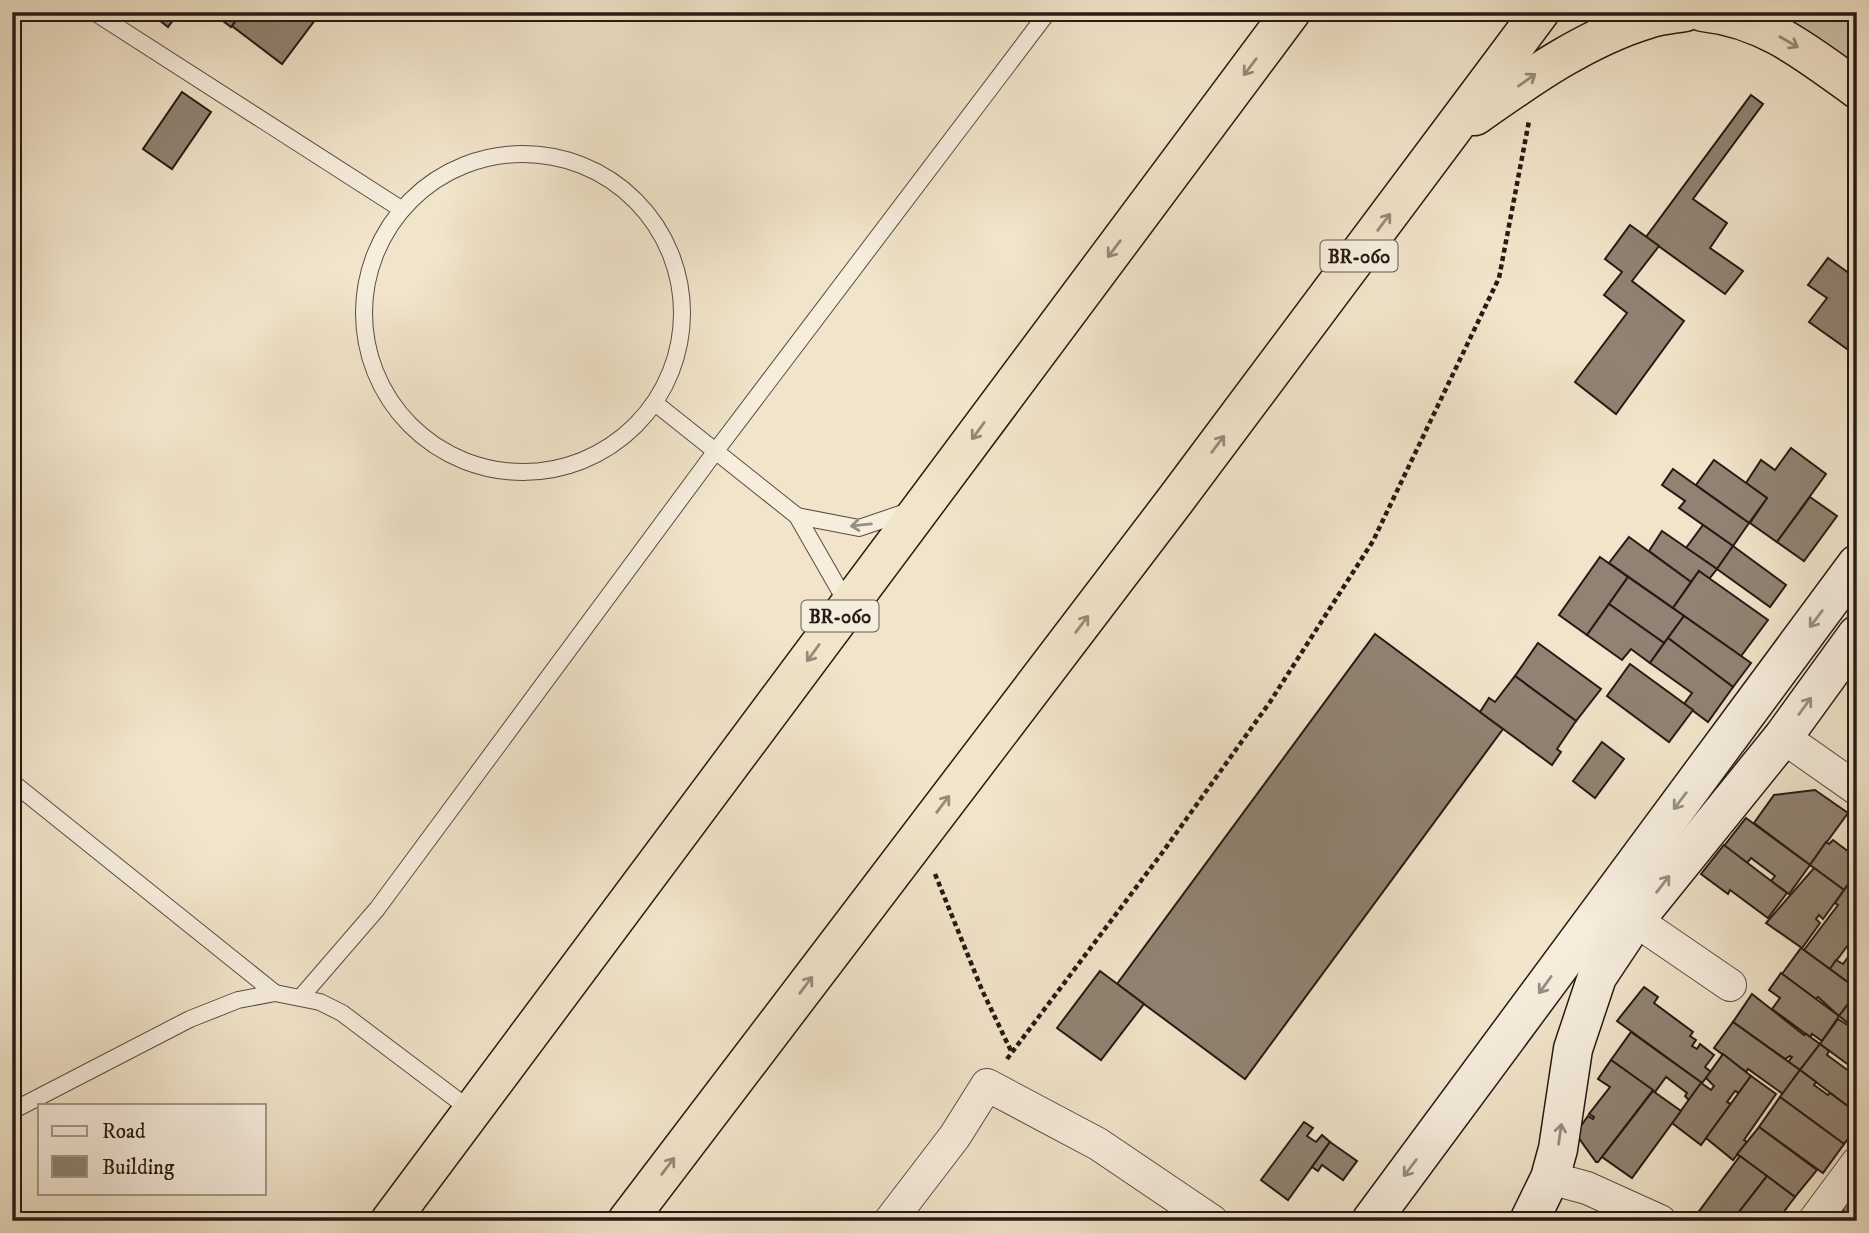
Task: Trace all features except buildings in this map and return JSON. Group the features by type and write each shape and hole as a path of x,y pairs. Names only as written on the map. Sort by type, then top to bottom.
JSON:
{"highway":[{"name":"BR-060","path":"403,1211 473,1111 1291,12"},
{"name":"BR-060","path":"626,1221 1169,509 1539,12"},
{"path":"1451,133 1538,72 1600,37 1650,18 1685,12"},
{"path":"1703,12 1726,15 1765,28 1804,51 1857,89"}],"street":[{"path":"1371,1221 1857,564"},
{"path":"1529,1221 1550,1178 1558,1149 1573,1049 1597,977 1635,920 1783,737 1857,635"},
{"path":"1783,737 1857,789"},
{"path":"1635,920 1730,985"},
{"path":"900,1217 987,1085 1098,1144 1212,1221"},
{"path":"1814,1221 1857,1163"},
{"path":"1550,1178 1587,1188 1660,1221"}],"lane":[{"path":"94,12 401,209"},
{"path":"301,997 377,909 715,452 1048,12"},
{"path":"547,155 598,171 641,204 670,248 683,300 678,354 655,403 619,440 573,465 535,472 522,474 470,465 425,441 389,403 367,356 362,304 374,253 401,209 443,174 493,156 547,155"},
{"path":"655,403 797,516 848,605"},
{"path":"797,516 859,528 923,506"},
{"path":"12,782 275,993"},
{"path":"12,1111 190,1019 238,1000 275,993 320,1002 350,1018 473,1111"}],"path":[{"path":"1840,12 1857,27"},
{"path":"987,1085 1162,853 1270,702 1373,541 1499,278 1538,72"},
{"path":"918,837 1012,1053"}],"shaded area":[{"path":"1777,12 1857,12 1857,70"}]}
